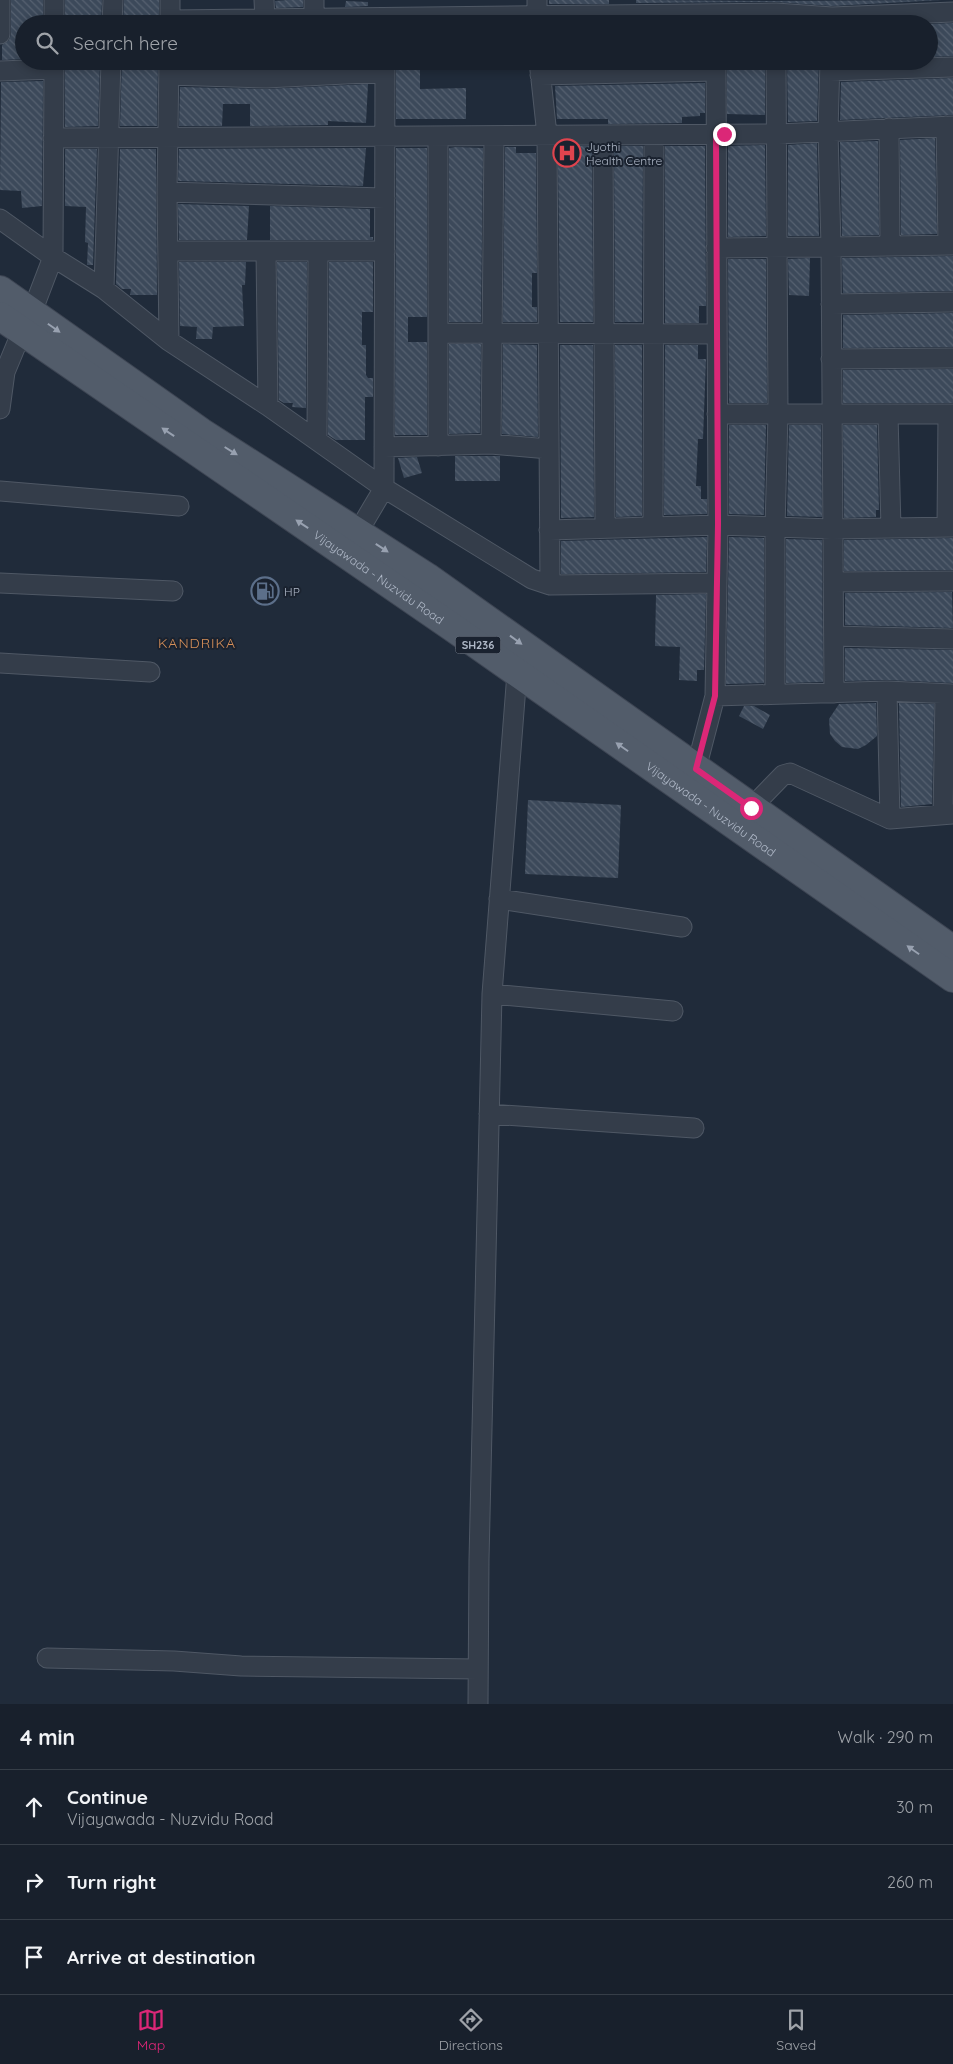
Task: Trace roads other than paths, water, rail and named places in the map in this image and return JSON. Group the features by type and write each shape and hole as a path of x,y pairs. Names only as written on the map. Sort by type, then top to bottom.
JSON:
{"main road":[{"name":"Vijayawada - Nuzvidu Road","path":"0,290 23,314 517,672 953,978"},
{"name":"Vijayawada - Nuzvidu Road","path":"23,314 201,432 361,527 427,577 699,759 953,950"}],"street":[{"path":"0,0 0,34"},
{"path":"54,0 54,15"},
{"path":"112,15 113,0"},
{"path":"170,0 170,15"},
{"path":"264,0 264,15"},
{"path":"314,0 314,15"},
{"path":"383,14 537,14 594,8 652,8 716,13 832,13 890,6 953,12"},
{"path":"938,67 953,67"},
{"path":"0,72 15,70"},
{"path":"0,409 5,372 23,314 51,263 53,70"},
{"path":"104,289 111,70"},
{"path":"169,70 166,192 169,341"},
{"path":"188,70 266,78 353,70"},
{"path":"361,527 381,493 384,447 385,70"},
{"path":"540,70 547,136 550,585"},
{"path":"699,759 715,696 718,524 716,70"},
{"path":"776,70 778,414 775,528 776,693"},
{"path":"830,70 828,131 831,247 834,693"},
{"path":"53,138 778,134 949,126 950,245 777,249 716,248"},
{"path":"889,128 890,246"},
{"path":"603,135 605,527"},
{"path":"653,526 654,135"},
{"path":"438,136 438,446"},
{"path":"491,444 494,136"},
{"path":"166,192 385,198"},
{"path":"0,218 51,263 104,289 169,341 317,440 381,493 532,579 550,585 716,583"},
{"path":"168,251 385,251"},
{"path":"266,252 268,406"},
{"path":"317,440 318,252"},
{"path":"831,304 953,302"},
{"path":"438,334 548,332 716,334"},
{"path":"831,358 953,358"},
{"path":"549,530 718,524 832,529 950,527 951,414 717,414"},
{"path":"888,415 891,528"},
{"path":"384,447 491,444 549,448"},
{"path":"0,491 179,506"},
{"path":"833,582 953,581"},
{"path":"0,583 173,591"},
{"path":"834,636 953,639"},
{"path":"0,663 150,672"},
{"path":"478,1704 492,994 517,672"},
{"path":"715,696 887,691 949,694 948,815 890,819 790,773 783,775 756,803"},
{"path":"887,691 890,819"},
{"path":"499,898 682,927"},
{"path":"492,994 674,1011"},
{"path":"489,1114 694,1128"},
{"path":"47,1658 174,1661 241,1666 478,1669"}],"place":[{"name":"Jyothi Health Centre","path":"567,153"},
{"name":"HP","path":"265,591"}],"district":[{"name":"KANDRIKA","path":"197,643"}]}
